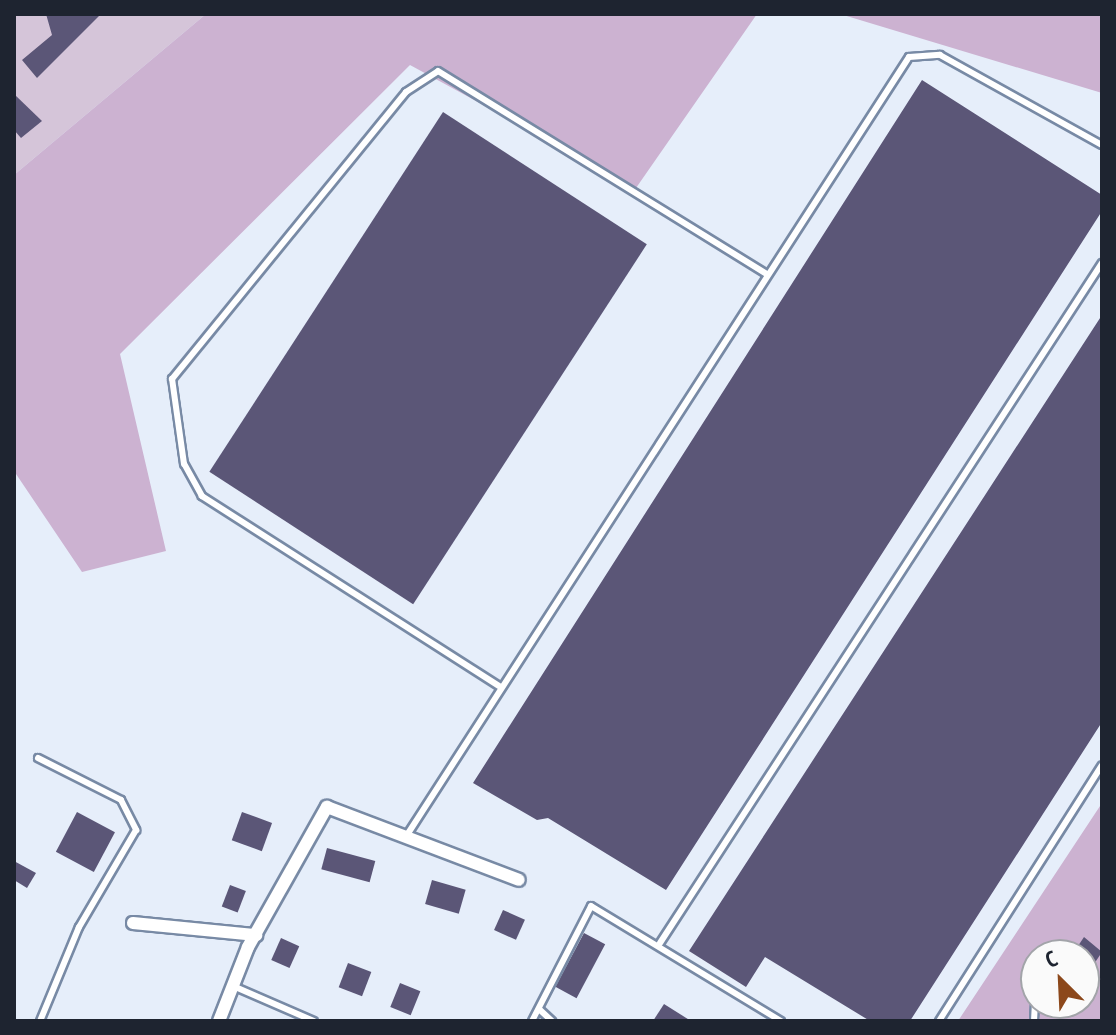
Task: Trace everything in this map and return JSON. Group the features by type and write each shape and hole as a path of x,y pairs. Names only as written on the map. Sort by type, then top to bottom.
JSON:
{"street":[{"path":"219,1021 256,935 327,807 519,880"},
{"path":"133,923 256,935"}],"lane":[{"path":"407,835 499,686 909,57 940,55 1102,145"},
{"path":"499,686 202,496 184,464 172,379 406,92 438,71 767,274"},
{"path":"660,943 1102,263"},
{"path":"38,758 121,800 136,830 79,927 40,1021"},
{"path":"939,1021 1102,765"},
{"path":"532,1021 591,906 660,943 781,1021"},
{"path":"232,986 314,1021"},
{"path":"539,1009 552,1021"}],"shaded area":[{"path":"14,14 206,14 14,175"},
{"path":"206,14 757,14 636,188 410,65 120,354 166,551 82,572 14,471 14,175"},
{"path":"840,14 1102,14 1102,93"},
{"path":"1102,803 1102,1021 958,1021"}],"building":[{"path":"46,14 101,14 37,78 22,60 52,35"},
{"path":"922,80 1102,195 1102,211 666,890 548,818 537,820 473,783"},
{"path":"14,94 42,121 21,138 14,130"},
{"path":"443,112 647,244 413,604 209,472"},
{"path":"1102,315 1102,722 910,1021 870,1021 765,957 746,987 689,951"},
{"path":"77,812 115,832 94,872 56,852"},
{"path":"242,812 272,823 262,851 232,840"},
{"path":"327,848 375,861 370,882 321,869"},
{"path":"14,861 36,873 27,888 14,880"},
{"path":"432,880 466,890 459,914 425,904"},
{"path":"230,885 246,891 238,913 222,906"},
{"path":"503,910 525,920 516,940 494,930"},
{"path":"584,933 605,944 577,998 555,987"},
{"path":"281,938 299,946 290,968 271,960"},
{"path":"348,963 371,972 362,996 339,987"},
{"path":"400,983 420,991 411,1015 390,1007"},
{"path":"664,1004 691,1021 653,1021"}]}
